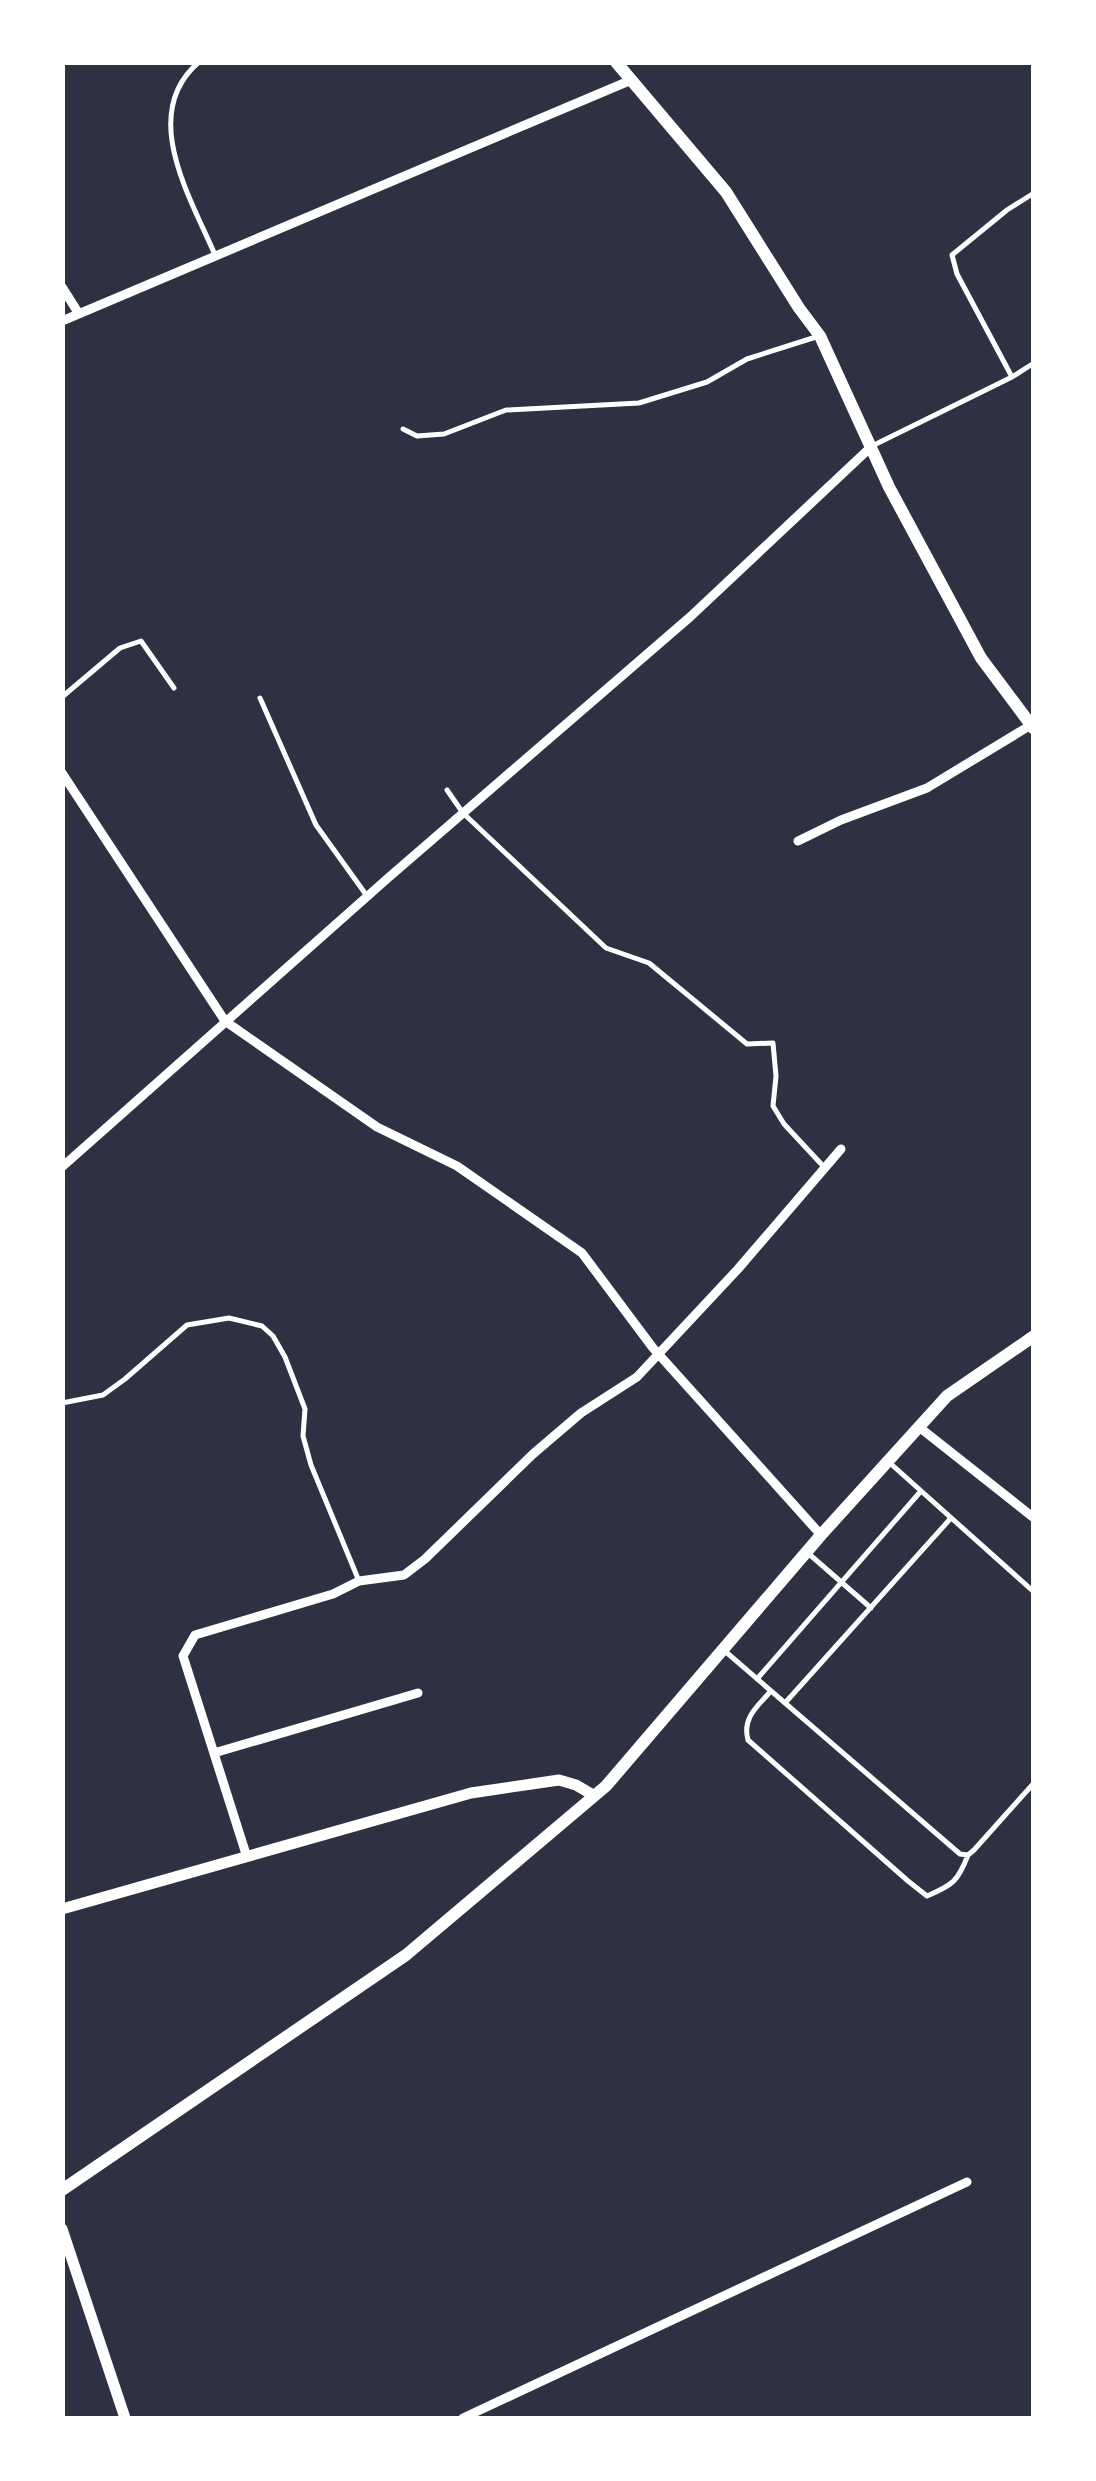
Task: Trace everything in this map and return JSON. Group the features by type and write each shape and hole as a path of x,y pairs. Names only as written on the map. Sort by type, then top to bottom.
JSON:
{"main road":[{"path":"623,64 629,82 726,192 820,336 889,487 980,658 1032,727"},
{"path":"62,2190 406,1955 618,1775 820,1535 947,1396 1034,1336"}],"street":[{"path":"62,321 629,82"},
{"path":"62,288 79,314"},
{"path":"62,1168 367,896 690,617 872,446"},
{"path":"798,840 927,788 1032,727"},
{"path":"62,773 225,1022 377,1128 458,1166 582,1252 659,1355 820,1535"},
{"path":"246,1854 183,1656 195,1635 333,1594 359,1581 404,1574 425,1559 581,1413 637,1377 842,1149"},
{"path":"919,1427 1034,1518"},
{"path":"214,1753 418,1693"},
{"path":"62,1909 470,1793 559,1780 593,1795"},
{"path":"463,2418 967,2182"},
{"path":"62,2229 124,2418"}],"lane":[{"path":"200,62 190,70 178,93 170,122 174,156 216,254"},
{"path":"1012,377 958,274 952,255 1034,193"},
{"path":"404,429 416,436 444,434 506,410 639,403 707,382 747,358 820,336"},
{"path":"872,446 1034,363"},
{"path":"62,698 120,648 140,641 174,688"},
{"path":"260,698 316,825 367,896"},
{"path":"448,790 462,814 606,948 650,962 747,1044 772,1043 776,1076 772,1106 825,1168"},
{"path":"62,1403 102,1395 126,1380 187,1324 229,1318 262,1326 273,1336 285,1358 305,1409 303,1436 311,1465 359,1581"},
{"path":"888,1461 1034,1592"},
{"path":"756,1679 921,1491"},
{"path":"785,1703 951,1518"},
{"path":"806,1552 871,1608"},
{"path":"723,1650 960,1854 968,1855"},
{"path":"771,1692 750,1714 745,1731 748,1740 927,1896 959,1879 968,1855 1034,1783"}]}
